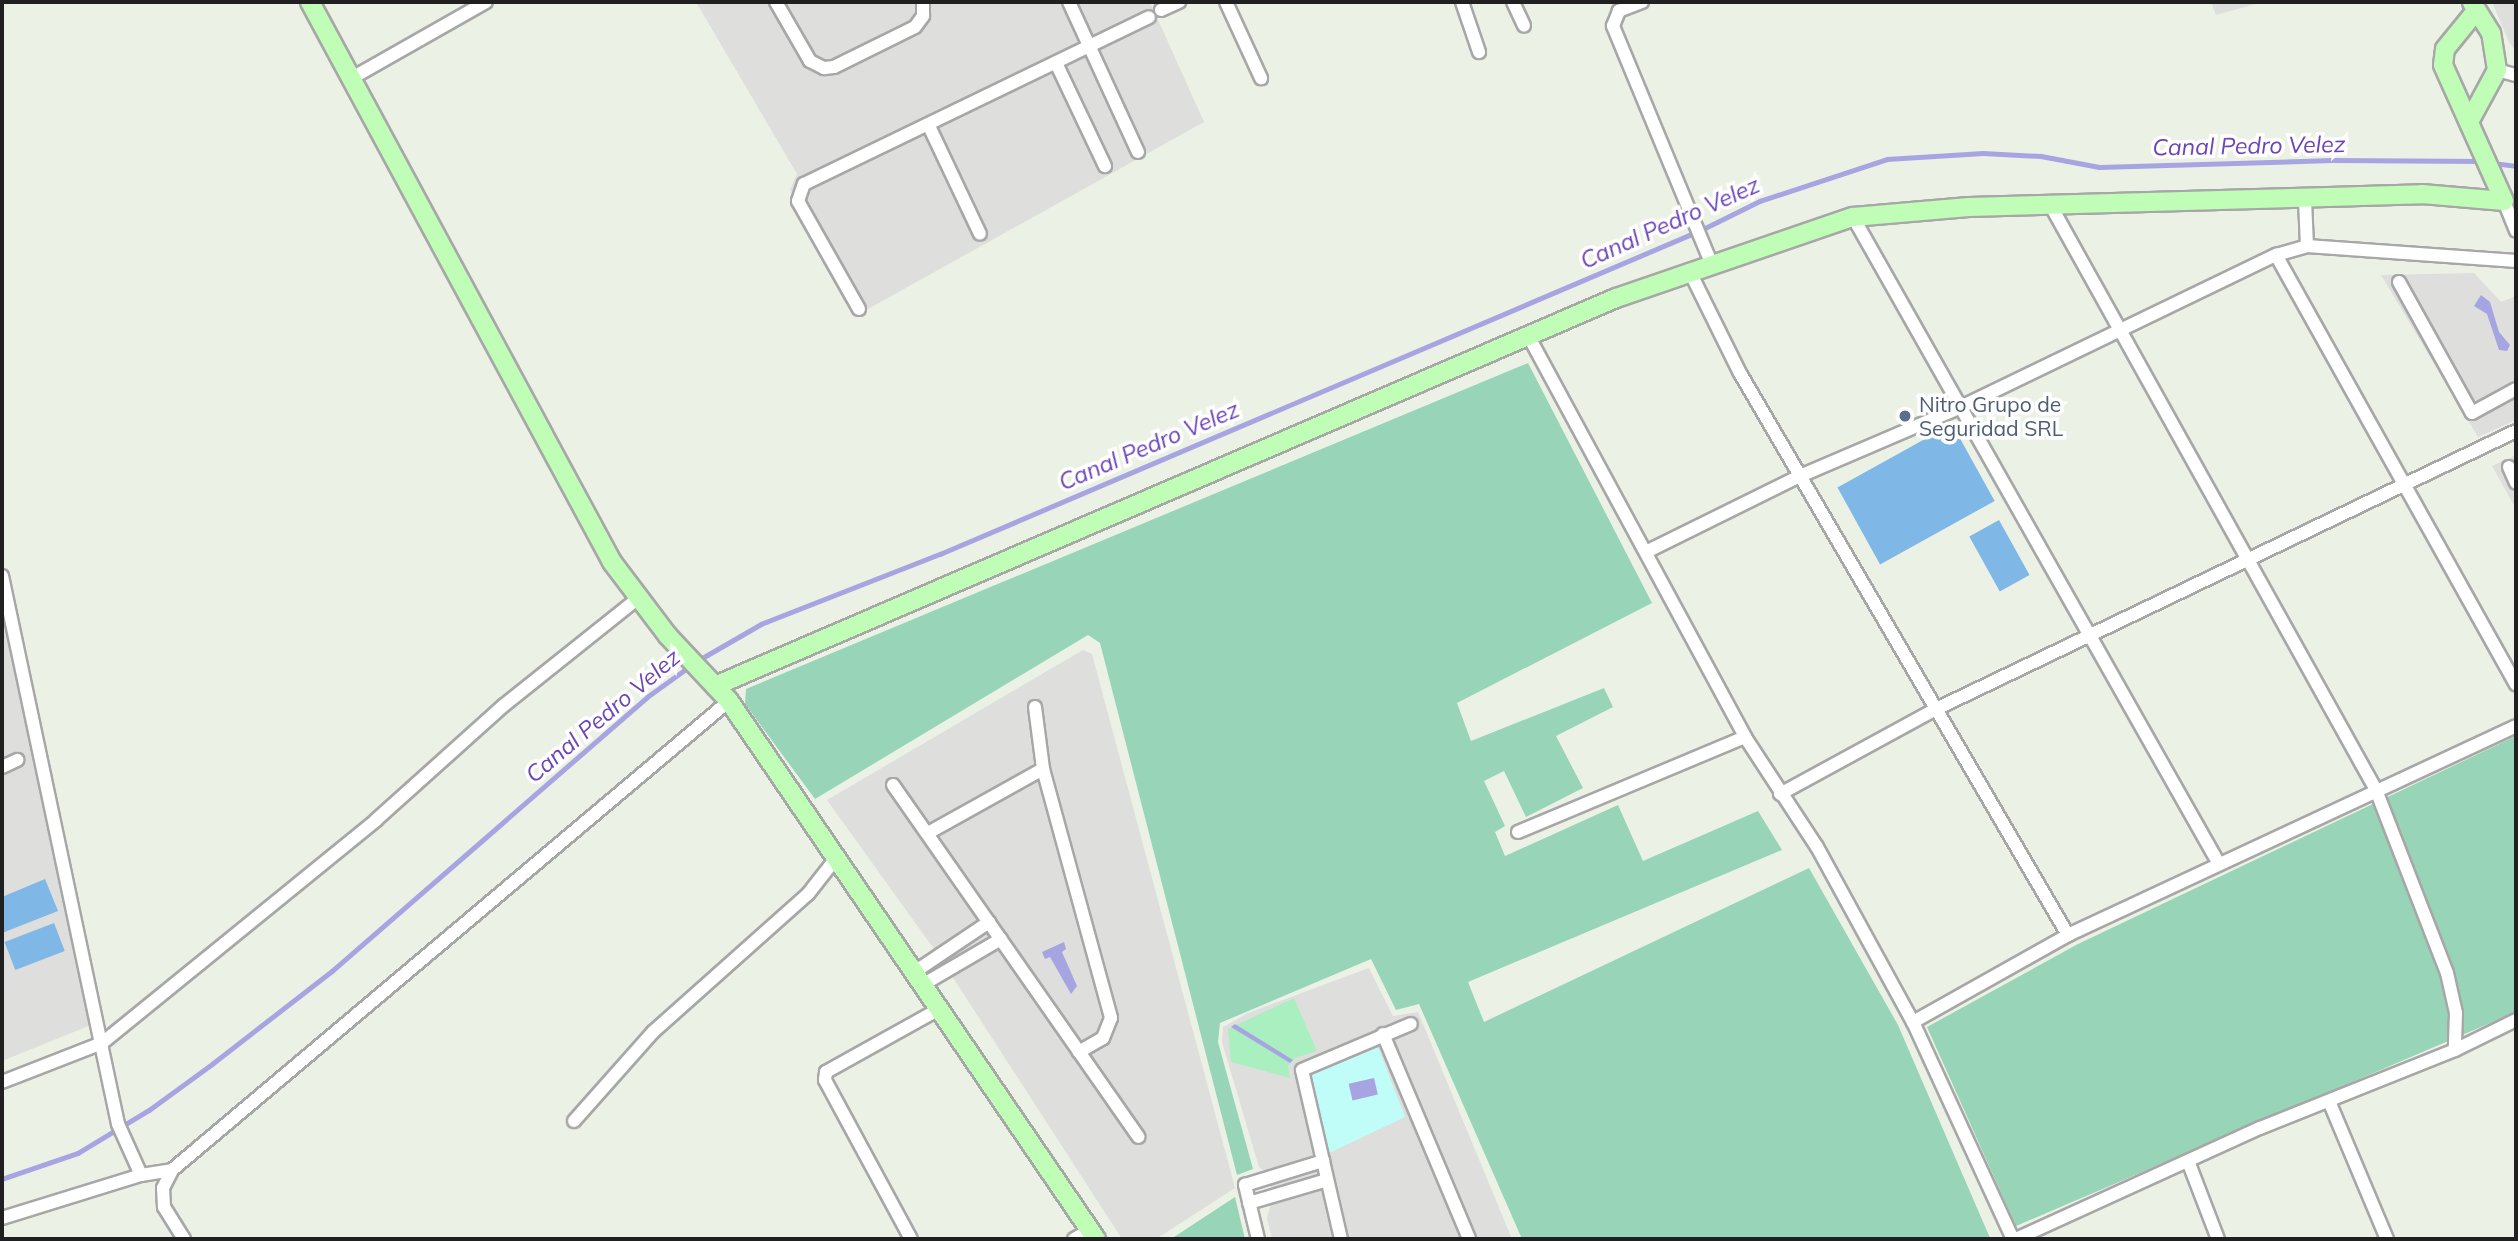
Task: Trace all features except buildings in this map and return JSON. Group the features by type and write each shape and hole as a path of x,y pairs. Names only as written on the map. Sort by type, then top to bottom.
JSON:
{"street":[{"path":"310,2 612,562 637,599 675,645 729,701 920,978 1087,1236"},
{"path":"352,78 486,2"},
{"path":"776,2 812,70 834,67 915,27 923,16 923,2"},
{"path":"1069,2 1138,152"},
{"path":"859,309 798,201 804,184 1057,65 1179,2"},
{"path":"1226,2 1261,78"},
{"path":"1462,2 1479,52"},
{"path":"1513,2 1524,26"},
{"path":"1642,2 1619,11 1613,26 1708,256"},
{"path":"2470,120 2497,70 2491,33 2474,6 2443,57 2446,77 2470,120 2492,180 2510,202 2516,231"},
{"path":"1057,65 1105,166"},
{"path":"2497,70 2516,75"},
{"path":"929,126 981,234"},
{"path":"715,686 1689,270 1708,256 1853,217 1969,207 2305,200 2422,194 2510,202"},
{"path":"2305,200 2307,246"},
{"path":"2051,206 2376,790 2447,973 2456,1013 2455,1050"},
{"path":"1853,217 1963,406 2219,863"},
{"path":"1647,551 1801,476 1963,406 2276,255 2307,246 2516,261"},
{"path":"2276,255 2406,482 2516,684"},
{"path":"1689,270 1740,373 1934,710 2068,935"},
{"path":"2399,282 2472,413 2516,389"},
{"path":"1529,337 1647,551 1745,737 1817,847 1913,1023 2014,1239 2188,1161 2455,1050 2516,1020"},
{"path":"1780,794 1934,710 2248,562 2406,482 2516,431"},
{"path":"2509,467 2516,483"},
{"path":"2,576 118,1124 141,1175"},
{"path":"2,1082 102,1042 376,821 503,706 637,599"},
{"path":"184,1239 164,1207 163,1188 172,1170 729,701"},
{"path":"1035,708 1042,769 1111,1018 1103,1038 1079,1052"},
{"path":"1913,1023 2068,935 2516,726"},
{"path":"1518,832 1745,737"},
{"path":"2,767 17,760"},
{"path":"928,832 1042,769"},
{"path":"893,785 1139,1137"},
{"path":"574,1121 653,1032 808,894 837,857"},
{"path":"920,978 989,922"},
{"path":"920,978 1001,939"},
{"path":"911,1239 825,1080 826,1072 939,1009"},
{"path":"1341,1239 1302,1070 1411,1024"},
{"path":"1383,1034 1469,1239"},
{"path":"2329,1101 2387,1239"},
{"path":"1258,1239 1245,1185 1323,1161"},
{"path":"2188,1161 2218,1239"},
{"path":"2,1218 141,1175 172,1170"},
{"path":"1249,1203 1327,1180"}],"shaded area":[{"path":"696,2 1150,2 1204,122 859,314 790,190 797,174"},
{"path":"2211,2 2263,2 2216,15"},
{"path":"2492,2 2516,2 2516,51 2509,42"},
{"path":"2474,273 2501,302 2516,296 2516,420 2478,437 2381,275"},
{"path":"2481,295 2490,302 2499,332 2510,345 2507,351 2499,350 2487,314 2474,306"},
{"path":"1952,424 1995,501 1880,564 1837,488"},
{"path":"2516,455 2516,509 2492,466"},
{"path":"1999,520 2030,575 2000,592 1969,536"},
{"path":"2,613 91,1025 2,1061"},
{"path":"1083,650 1092,654 1235,1188 1156,1239 1122,1239 939,956 827,800"},
{"path":"45,879 58,911 2,933 2,897"},
{"path":"54,923 65,951 15,970 5,942"},
{"path":"1064,942 1066,949 1062,952 1077,986 1071,994 1050,957 1045,959 1042,952"},
{"path":"1369,968 1393,1016 1418,1012 1512,1239 1272,1239 1267,1218 1273,1196 1267,1173 1259,1167 1222,1042 1223,1027 1248,1013"},
{"path":"1235,1024 1293,1060 1290,1063 1231,1027"},
{"path":"1378,1047 1405,1117 1329,1153 1311,1080 1314,1073"},
{"path":"1374,1078 1378,1095 1352,1100 1349,1084"}],"green space":[{"path":"1528,363 1652,603 1457,703 1471,741 1604,688 1613,707 1556,736 1583,788 1526,817 1504,771 1484,781 1505,826 1495,832 1505,856 1618,805 1643,861 1758,811 1782,850 1468,982 1484,1022 1809,868 1898,1025 1990,1238 1522,1239 1419,1004 1396,1010 1371,959 1220,1023 1218,1042 1253,1169 1237,1175 1100,643 1088,635 815,799 745,704 746,689"},
{"path":"2516,736 2516,1012 2016,1226 1927,1027 2078,944"},
{"path":"1294,998 1317,1051 1295,1058 1288,1066 1290,1078 1231,1062 1228,1029"},
{"path":"1235,1197 1245,1239 1171,1239"}],"waterway":[{"name":"Canal Pedro Velez","path":"697,661 761,624 940,554 1701,230 1760,201 1887,159 1983,153 2041,156 2099,167 2332,160 2481,161"},
{"name":"Canal Pedro Velez","path":"2493,163 2516,166"},
{"name":"Canal Pedro Velez","path":"2,1179 78,1153 149,1110 212,1064 332,971 647,697 690,666"}],"place":[{"name":"Nitro Grupo de Seguridad SRL","path":"1905,416"}]}
